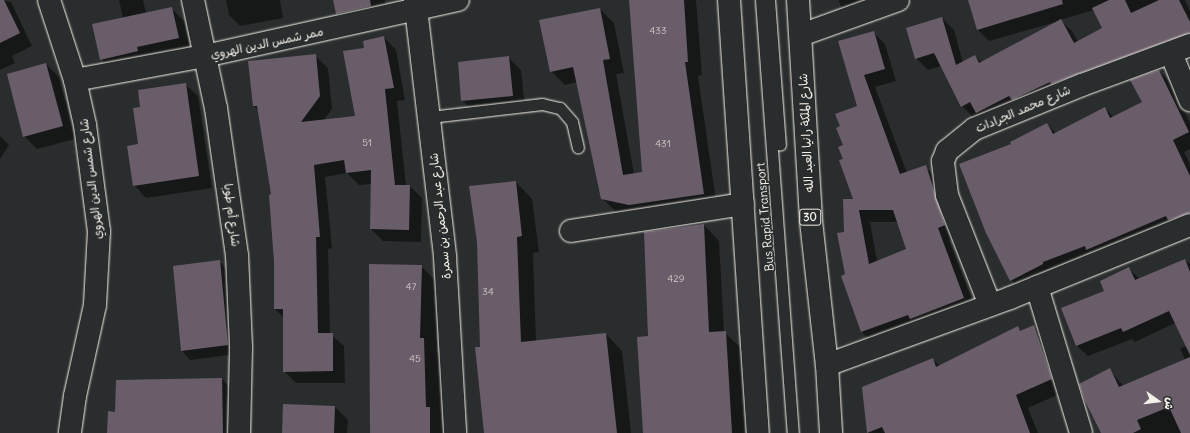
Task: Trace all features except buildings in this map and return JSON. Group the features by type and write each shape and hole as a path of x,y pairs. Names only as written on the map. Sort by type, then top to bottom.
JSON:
{"street":[{"name":"شارع شمس الدين الهروي","path":"49,0 75,80 85,125 99,231 95,305 75,396 70,433"},
{"name":"شارع أم طوبا","path":"193,0 223,149 237,255 241,348 239,433"},
{"name":"ممر شمس الدين الهروي","path":"75,80 205,56 416,4 458,0"},
{"path":"729,0 758,433"},
{"name":"شارع الملكة رانيا العبد الله","path":"798,0 811,221 827,365 831,433"},
{"path":"801,35 898,0"},
{"name":"شارع عبد الرحمن بن سمرة","path":"416,4 445,257 455,433"},
{"path":"1180,49 1190,100"},
{"name":"شارع محمد الجرادات","path":"990,305 947,195 943,161 947,152 974,129 1082,85 1180,49"},
{"path":"571,231 743,204"},
{"path":"827,365 1127,253 1190,225"},
{"path":"1037,287 1081,433"}],"lane":[{"name":"Bus Rapid Transport","path":"760,0 793,433"},
{"name":"Bus Rapid Transport","path":"769,0 799,433"},
{"path":"430,117 542,104 560,108 572,122 578,147"}]}
